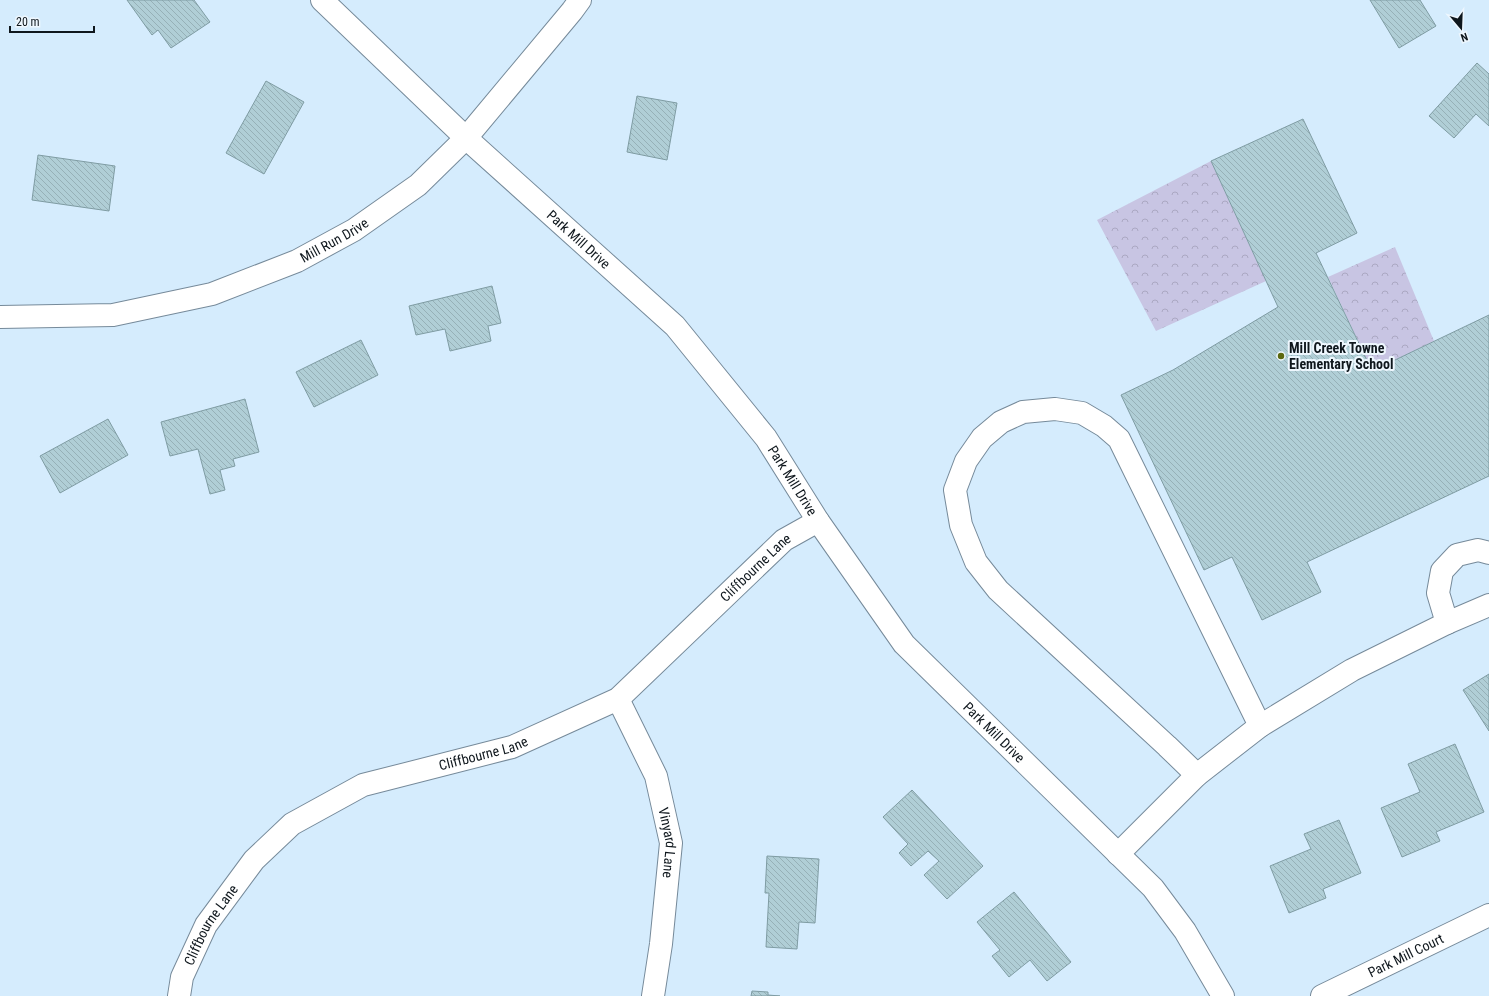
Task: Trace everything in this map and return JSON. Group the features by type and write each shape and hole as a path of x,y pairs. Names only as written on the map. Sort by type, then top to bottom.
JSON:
{"street":[{"name":"Park Mill Drive","path":"322,0 466,138 675,326 766,438 818,521 904,644 1153,888 1181,925 1222,996"},
{"name":"Mill Run Drive","path":"0,317 113,315 212,294 297,261 354,230 418,185 466,138 580,0"},
{"path":"1197,775 998,590 976,562 961,525 955,490 966,461 982,438 1001,422 1023,412 1055,409 1076,412 1082,413 1104,426 1119,439 1260,726"},
{"name":"Cliffbourne Lane","path":"179,996 182,977 206,925 254,860 292,824 363,785 512,747 618,699 784,540 818,521"},
{"path":"1447,623 1438,593 1442,571 1457,555 1478,550 1489,553"},
{"path":"1118,854 1197,775 1260,726 1352,670 1447,623 1489,605"},
{"name":"Vinyard Lane","path":"618,699 656,776 671,843 661,944 653,996"},
{"name":"Park Mill Court","path":"1322,996 1489,915"}],"green space":[{"path":"1211,161 1266,281 1156,331 1097,220"},
{"path":"1395,247 1434,341 1372,371 1328,277"}],"building":[{"path":"127,0 194,0 210,22 171,48 158,30 152,35"},
{"path":"1370,0 1420,0 1436,26 1399,48"},
{"path":"1477,63 1489,74 1489,126 1476,114 1454,138 1429,116"},
{"path":"266,81 304,102 264,174 226,153"},
{"path":"637,96 677,103 667,160 627,152"},
{"name":"Mill Creek Towne Elementary School","path":"1303,119 1357,233 1316,253 1372,371 1489,315 1489,476 1307,562 1321,592 1262,620 1232,557 1204,570 1121,395 1173,370 1278,307 1211,161"},
{"path":"38,155 115,166 109,211 32,200"},
{"path":"492,286 501,323 488,326 491,341 450,351 445,329 416,335 409,306"},
{"path":"361,340 378,375 314,407 296,372"},
{"path":"245,399 259,452 233,459 235,466 220,470 225,490 210,494 198,449 170,456 161,422"},
{"path":"108,419 128,455 60,493 40,456"},
{"path":"1489,674 1489,731 1463,690"},
{"path":"1455,744 1484,812 1436,832 1440,841 1402,857 1381,808 1420,792 1408,764"},
{"path":"912,790 983,866 947,899 924,875 939,861 928,851 911,866 899,853 908,844 883,817"},
{"path":"1339,820 1361,873 1323,889 1326,898 1289,913 1270,866 1311,849 1304,834"},
{"path":"767,856 819,859 815,923 799,922 797,949 766,947 769,893 765,893"},
{"path":"1014,892 1071,962 1047,981 1030,960 1009,977 992,956 1000,950 977,922"},
{"path":"752,991 768,992 768,995 780,996 751,996"}],"place":[{"name":"Mill Creek Towne Elementary School","path":"1281,356"}]}
